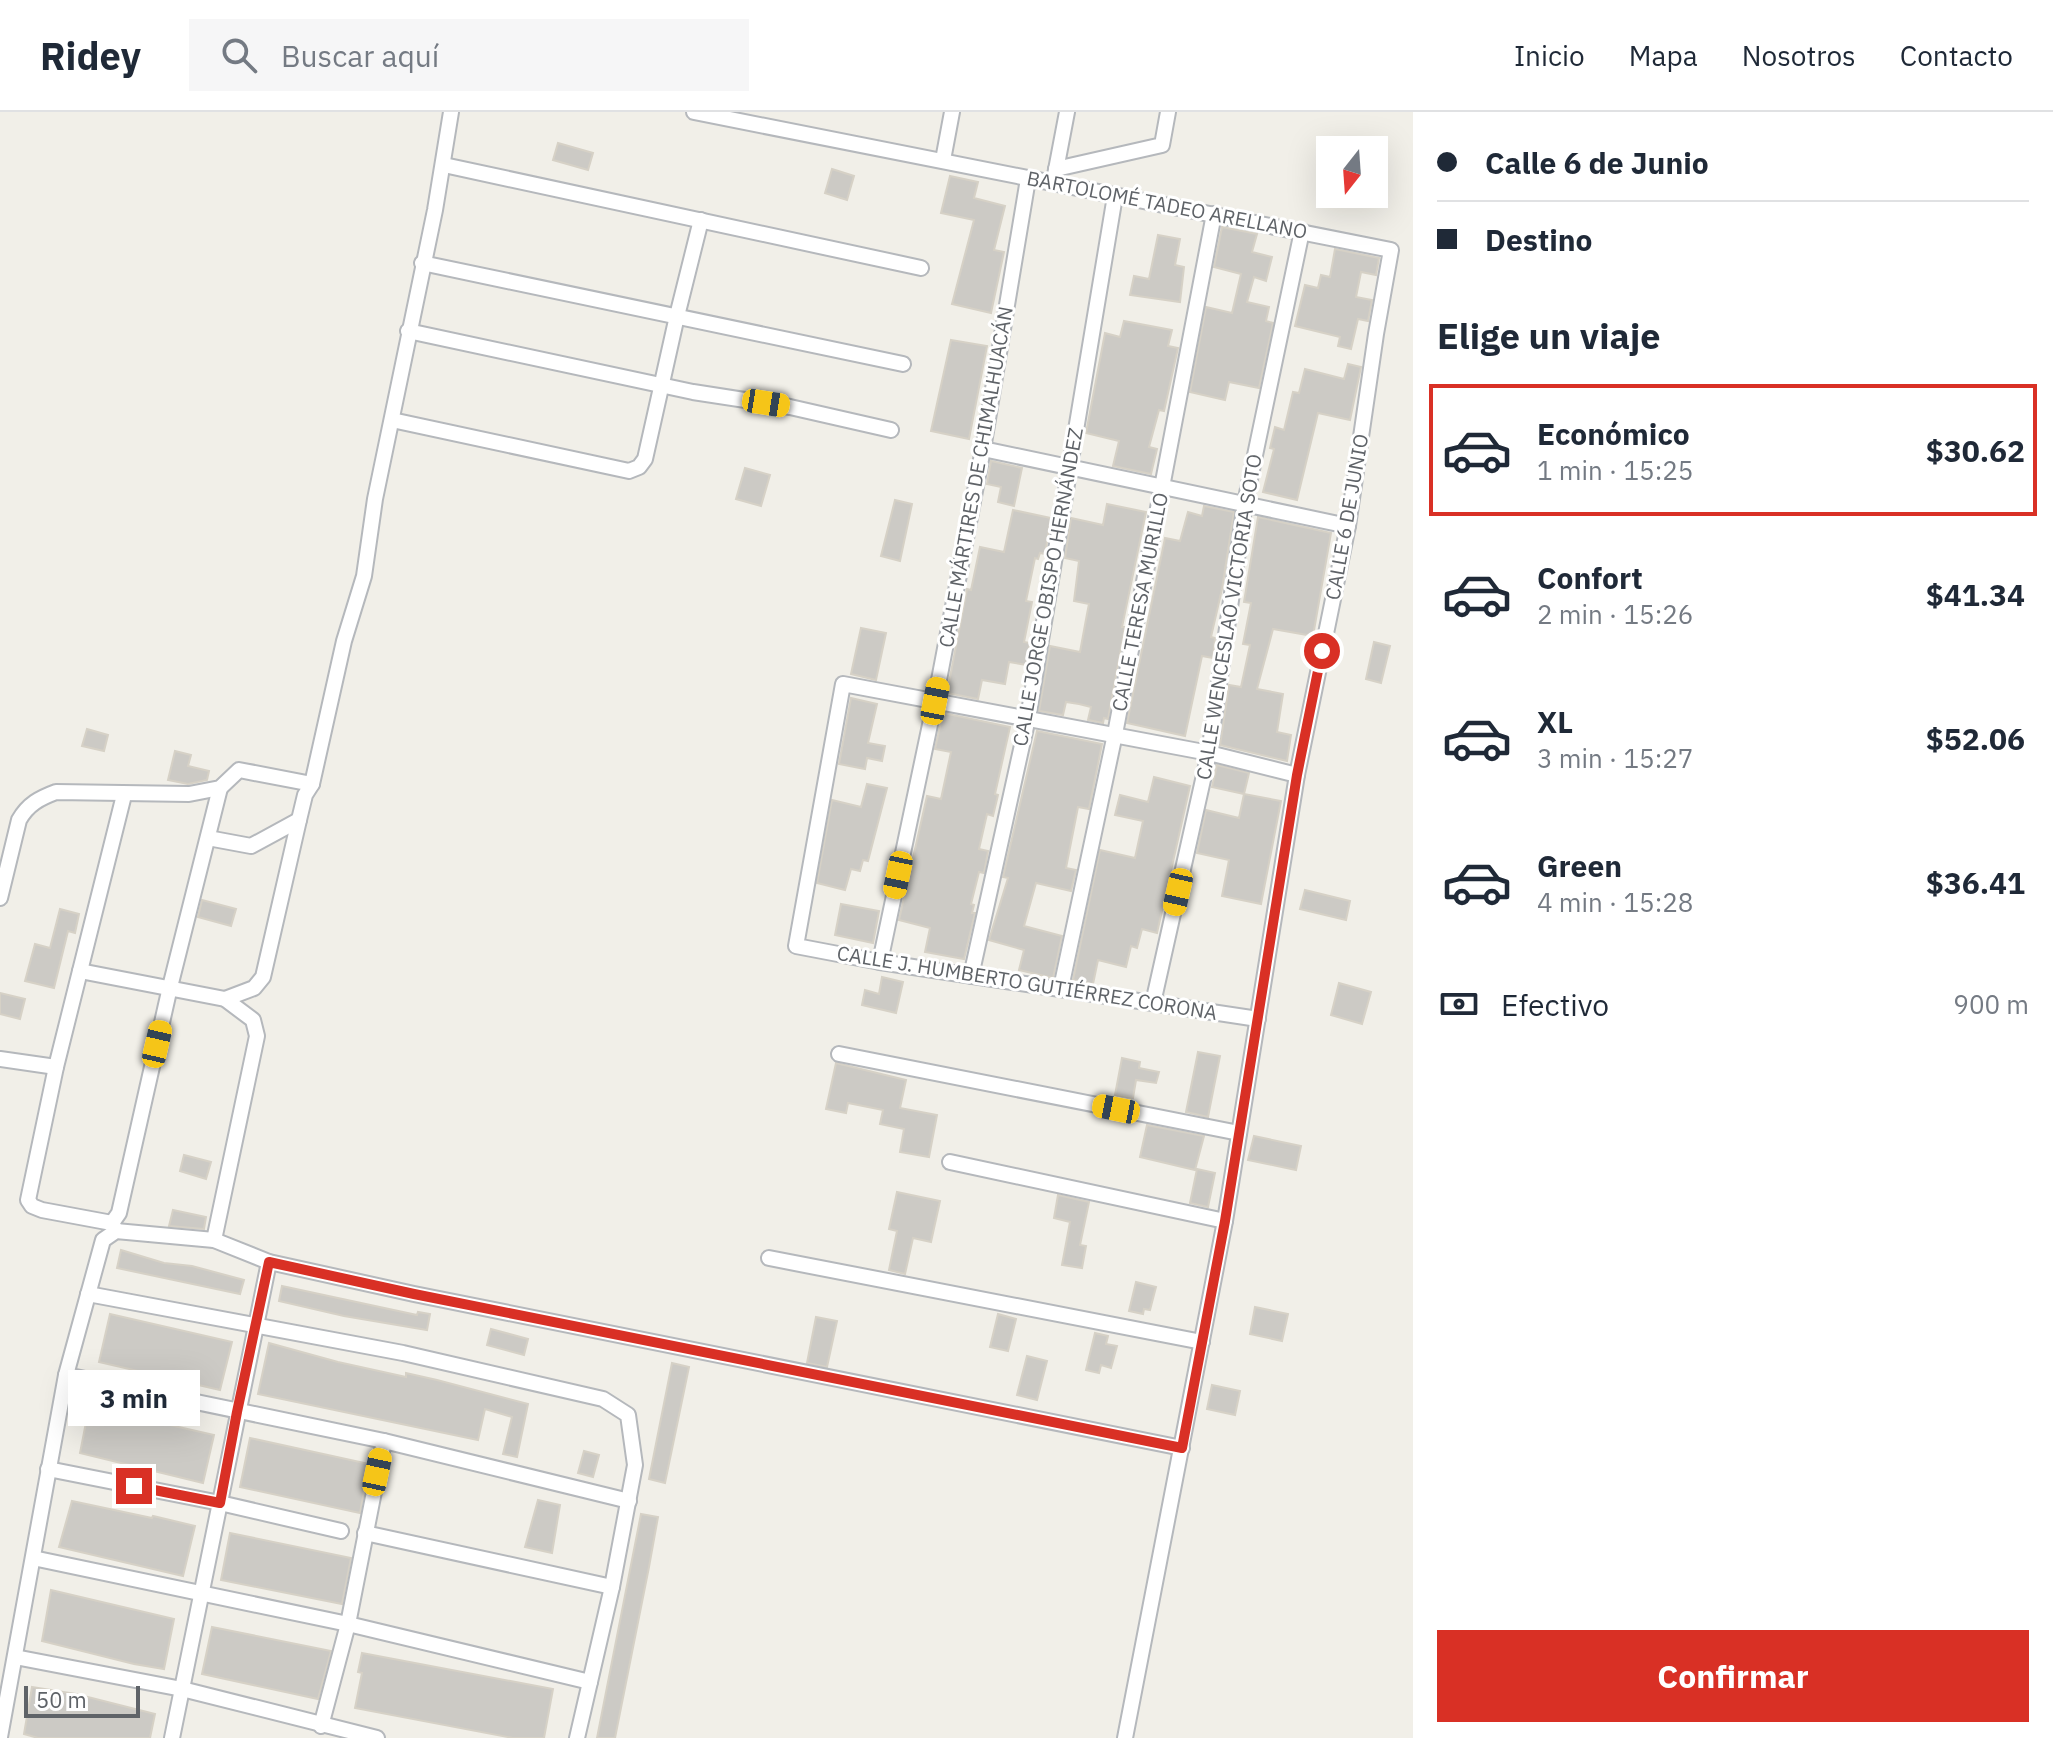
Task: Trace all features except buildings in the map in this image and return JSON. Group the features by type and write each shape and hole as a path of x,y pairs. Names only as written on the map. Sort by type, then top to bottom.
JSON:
{"street":[{"path":"225,999 254,988 263,977 305,795 312,784 344,641 364,576 375,499 444,165 451,112"},
{"name":"BARTOLOMÉ TADEO ARELLANO","path":"694,112 1028,179 1054,176 1115,196 1391,250"},
{"path":"943,160 952,112"},
{"path":"1067,112 1054,176 1162,145 1168,112"},
{"path":"444,165 921,268"},
{"name":"CALLE MÁRTIRES DE CHIMALHUACÁN","path":"880,962 935,701 983,449 1028,179"},
{"name":"CALLE JORGE OBISPO HERNÁNDEZ","path":"971,976 1028,718 1115,196"},
{"name":"CALLE TERESA MURILLO","path":"1061,988 1115,734 1214,214"},
{"path":"392,420 629,471 639,467 645,459 701,220"},
{"name":"CALLE WENCESLAO VICTORIA SOTO","path":"1153,1003 1209,753 1245,503 1302,231"},
{"name":"CALLE 6 DE JUNIO","path":"1125,1738 1225,1221 1297,775 1348,526 1391,250"},
{"path":"422,263 903,364"},
{"path":"408,331 891,430"},
{"path":"983,449 1348,526"},
{"name":"CALLE J. HUMBERTO GUTIÉRREZ CORONA","path":"935,701 843,684 796,946 880,962 1258,1019"},
{"path":"935,701 1209,753 1297,775"},
{"path":"0,898 19,820 25,809 39,798 56,792 189,794 220,788 239,770 312,784"},
{"path":"0,1737 66,1375 103,1240 114,1227 119,1213 170,987 220,788"},
{"path":"124,795 56,1067 28,1200 32,1206 114,1227 214,1240 269,1262 414,1294 1182,1448"},
{"path":"208,838 251,846 299,820"},
{"path":"80,971 225,999 253,1020 257,1036 214,1240"},
{"path":"839,1054 1239,1133"},
{"path":"0,1059 56,1067"},
{"path":"950,1162 1225,1221"},
{"path":"769,1258 1202,1342"},
{"path":"172,1738 269,1262"},
{"path":"88,1294 403,1353 603,1399 628,1415 635,1465 612,1587 577,1738"},
{"path":"66,1375 384,1441 629,1501"},
{"path":"321,1726 348,1624 384,1441"},
{"path":"48,1469 341,1531"},
{"path":"365,1533 612,1587"},
{"path":"33,1558 348,1624 590,1682"},
{"path":"15,1657 182,1689 377,1738"}],"route":[{"path":"134,1486 220,1503 269,1262 414,1294 1182,1448 1225,1221 1297,775 1322,651"}]}
